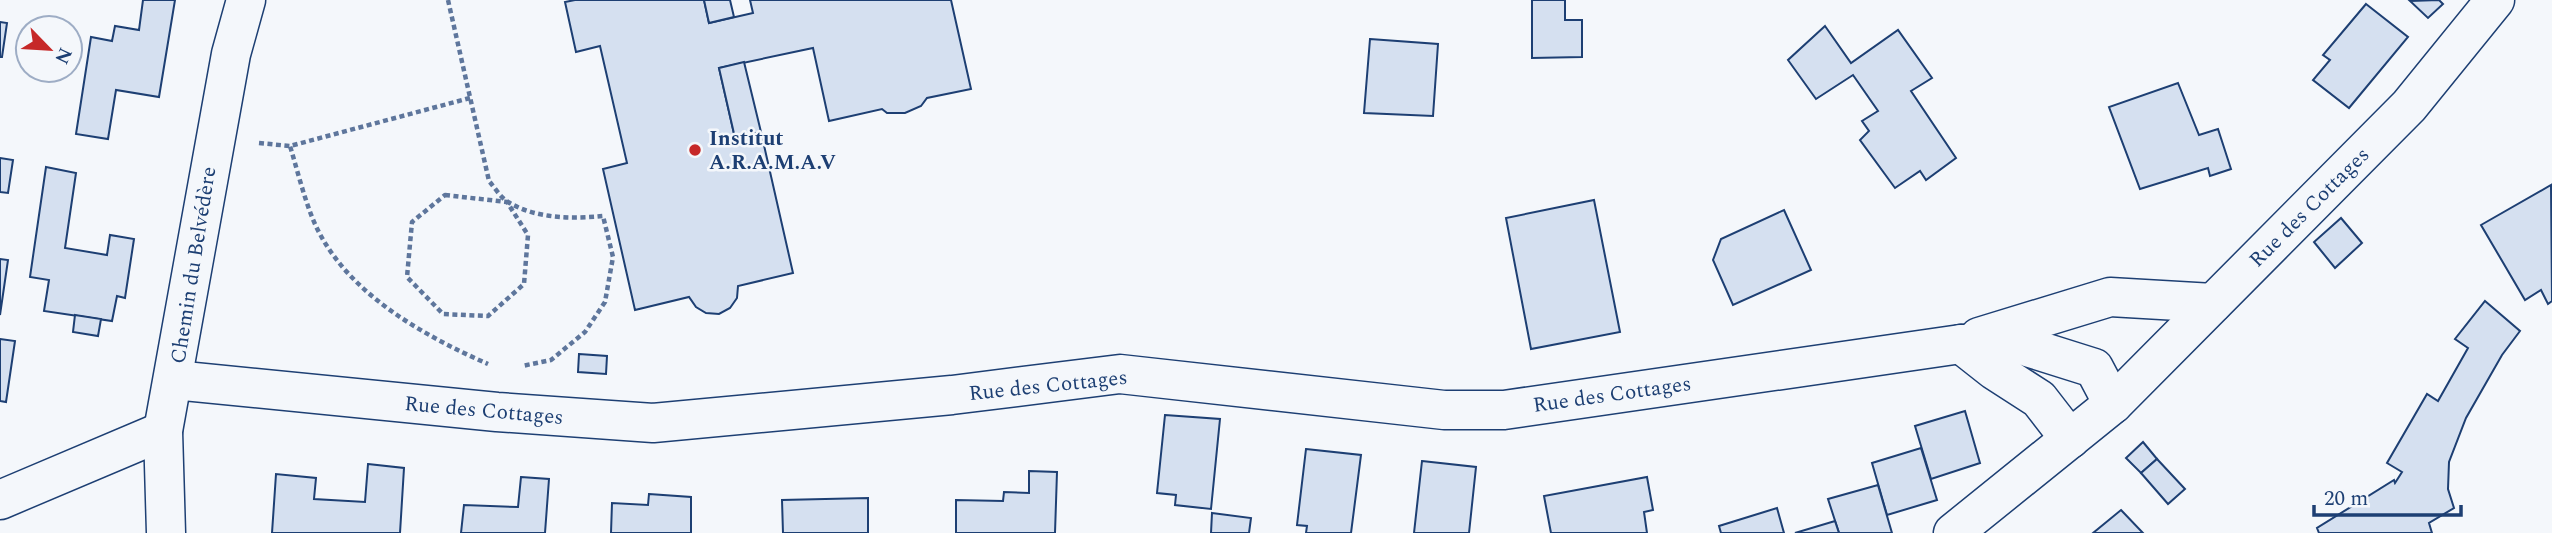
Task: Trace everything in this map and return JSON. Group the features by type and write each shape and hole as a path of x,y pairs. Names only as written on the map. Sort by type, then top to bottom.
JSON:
{"street":[{"name":"Chemin du Belvédère","path":"166,533 163,431 226,78 246,0"},
{"name":"Rue des Cottages","path":"1953,533 2113,404 2409,106 2495,0"},
{"path":"1961,344 2011,325 2110,297 2213,303"},
{"name":"Rue des Cottages","path":"174,380 497,412 653,423 952,395 1120,374 1444,410 1504,410 1961,344"},
{"path":"1961,344 2024,346 2094,368 2113,404"},
{"path":"1961,344 1994,370 2039,399 2070,439"},
{"path":"0,500 163,431"}],"path":[{"path":"448,0 489,181 507,202 528,235 524,284 488,316 443,314 407,277 412,222 445,195 507,202 570,219 603,216 613,257 605,302 585,332 551,360 515,368"},
{"path":"470,98 290,146 313,219 342,265 379,303 458,351 492,366"}],"building":[{"path":"143,0 175,0 159,97 116,90 108,139 76,134 91,37 112,41 115,26 139,30"},
{"name":"Institut A.R.A.M.A.V","path":"704,0 709,23 753,13 750,0 951,0 971,89 927,98 921,106 905,113 887,113 882,109 829,121 813,48 719,68 735,138 761,132 793,273 738,286 737,298 730,308 719,314 706,313 696,307 689,297 635,310 603,169 627,163 600,46 576,52 565,2"},
{"path":"704,0 730,0 734,17 709,23"},
{"path":"1532,0 1565,0 1565,20 1582,20 1582,57 1532,58"},
{"path":"2439,0 2443,4 2428,18 2410,1"},
{"path":"2366,4 2408,37 2349,108 2313,80 2330,60 2323,55"},
{"path":"0,22 7,23 2,57 0,57"},
{"path":"1825,26 1851,63 1898,30 1932,78 1911,91 1956,158 1926,180 1920,171 1895,188 1860,140 1869,131 1862,121 1878,111 1853,75 1816,99 1788,60"},
{"path":"1370,39 1438,44 1433,116 1364,113"},
{"path":"744,62 761,132 735,138 719,68"},
{"path":"2178,83 2199,135 2218,129 2231,169 2210,176 2208,168 2140,189 2109,107"},
{"path":"0,158 13,160 8,193 0,192"},
{"path":"46,167 76,173 65,248 107,255 110,235 134,239 125,298 117,296 112,321 44,311 49,280 30,277"},
{"path":"2551,185 2552,301 2548,304 2541,290 2525,300 2481,225"},
{"path":"1594,200 1620,332 1531,349 1506,218"},
{"path":"1784,210 1811,270 1733,305 1713,260 1721,239"},
{"path":"2341,218 2362,243 2335,268 2314,242"},
{"path":"0,259 8,260 0,315"},
{"path":"2485,301 2520,331 2502,355 2466,418 2449,462 2448,489 2454,508 2429,523 2432,533 2319,533 2317,528 2394,480 2395,483 2402,472 2387,463 2427,394 2438,401 2468,348 2455,339"},
{"path":"75,315 101,319 98,336 73,332"},
{"path":"0,339 15,341 6,402 0,401"},
{"path":"579,354 607,356 606,374 578,372"},
{"path":"1965,411 1980,463 1931,479 1915,426"},
{"path":"1165,415 1220,419 1211,509 1175,505 1176,495 1157,493"},
{"path":"2143,442 2157,459 2141,473 2126,458"},
{"path":"1921,448 1937,500 1887,515 1872,463"},
{"path":"1306,449 1361,455 1351,533 1306,533 1307,526 1297,525"},
{"path":"2157,459 2185,489 2168,504 2141,473"},
{"path":"1422,461 1476,467 1469,533 1414,533"},
{"path":"368,464 404,468 400,533 272,533 276,474 316,478 314,499 365,502"},
{"path":"1029,471 1057,472 1055,533 956,533 956,500 1003,501 1004,492 1029,493"},
{"path":"521,477 549,479 545,533 461,533 464,505 518,507"},
{"path":"1647,477 1653,510 1644,512 1647,533 1551,533 1544,496"},
{"path":"1878,485 1892,533 1839,533 1828,499"},
{"path":"649,494 691,497 691,533 611,533 612,503 648,505"},
{"path":"868,498 868,533 783,533 782,500"},
{"path":"1777,508 1784,533 1721,533 1719,526"},
{"path":"2121,510 2143,533 2093,533"},
{"path":"1212,513 1251,518 1249,533 1211,533"},
{"path":"1835,521 1839,533 1795,533"}],"place":[{"name":"Institut A.R.A.M.A.V","path":"695,150"}]}
